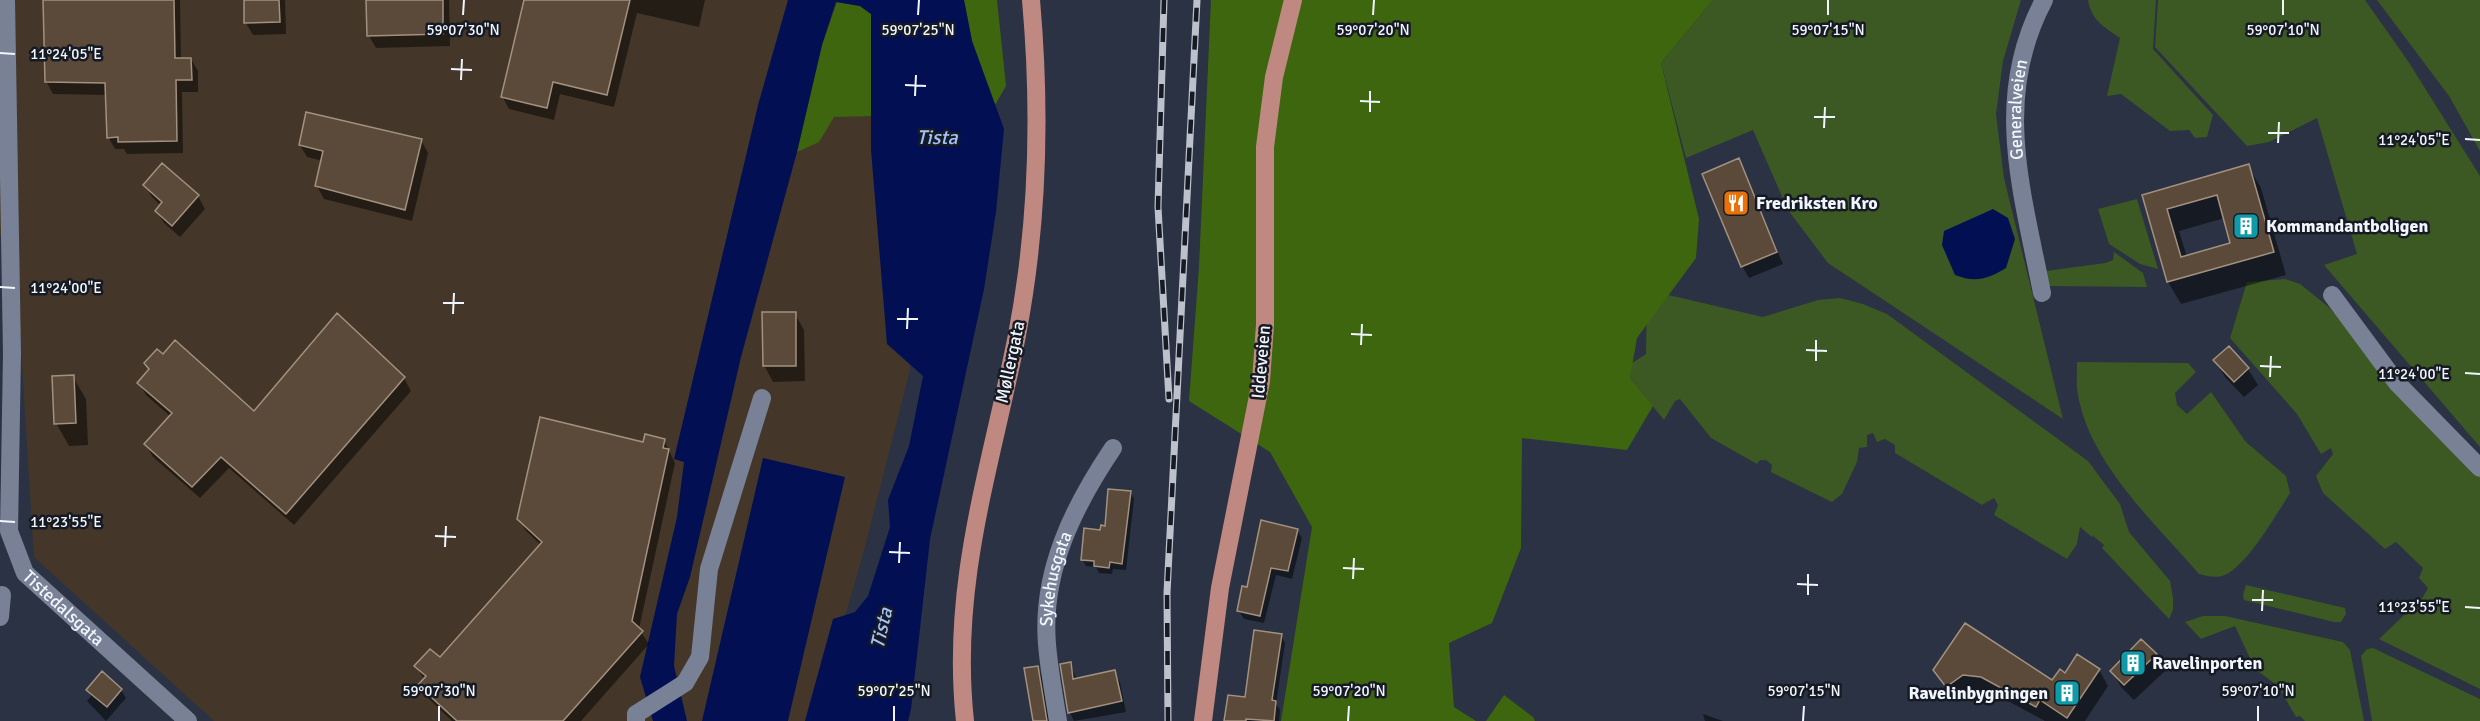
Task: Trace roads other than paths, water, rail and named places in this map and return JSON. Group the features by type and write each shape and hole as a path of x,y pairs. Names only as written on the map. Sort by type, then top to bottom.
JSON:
{"main road":[{"name":"Møllergata","path":"965,721 960,655 968,567 984,476 1017,335 1036,180 1037,87 1031,0"},
{"name":"Iddeveien","path":"1203,721 1220,588 1262,371 1265,325 1265,147 1274,77 1293,0"}],"street":[{"name":"Tistedalsgata","path":"6,0 12,354 9,531 25,573 188,721"},
{"name":"Generalveien","path":"2042,292 2017,164 2013,106 2020,59 2033,20 2044,0"},
{"path":"2332,295 2397,383 2480,468"},
{"path":"0,369 12,354"},
{"path":"641,714 685,682 700,657 709,569 762,398"},
{"name":"Sykehusgata","path":"1058,721 1047,643 1047,622 1054,568 1073,513 1113,448"},
{"path":"0,617 2,595"}],"water":[{"name":"Tista","path":"788,0 964,0 972,41 1004,129 996,212 984,289 930,539 911,709 908,721 805,721 833,619 855,612 868,596 890,527 888,500 909,446 923,376 887,344 871,150 871,14 860,6 836,2 822,45 797,152 741,357 690,577 677,614 674,666 687,721 653,721 640,677 677,517 684,462 674,459 758,105"},
{"path":"1993,209 2008,218 2015,239 2006,268 1981,279 1969,279 1955,275 1942,245 1944,231"},
{"path":"763,458 845,477 788,721 702,721"}],"railway":[{"path":"1164,0 1158,207 1169,399"},
{"path":"1168,721 1167,593 1197,0"}],"place":[{"name":"Fredriksten Kro","path":"1736,203"},
{"name":"Kommandantboligen","path":"2246,226"},
{"name":"Ravelinporten","path":"2133,663"},
{"name":"Ravelinbygningen","path":"2067,693"}]}
